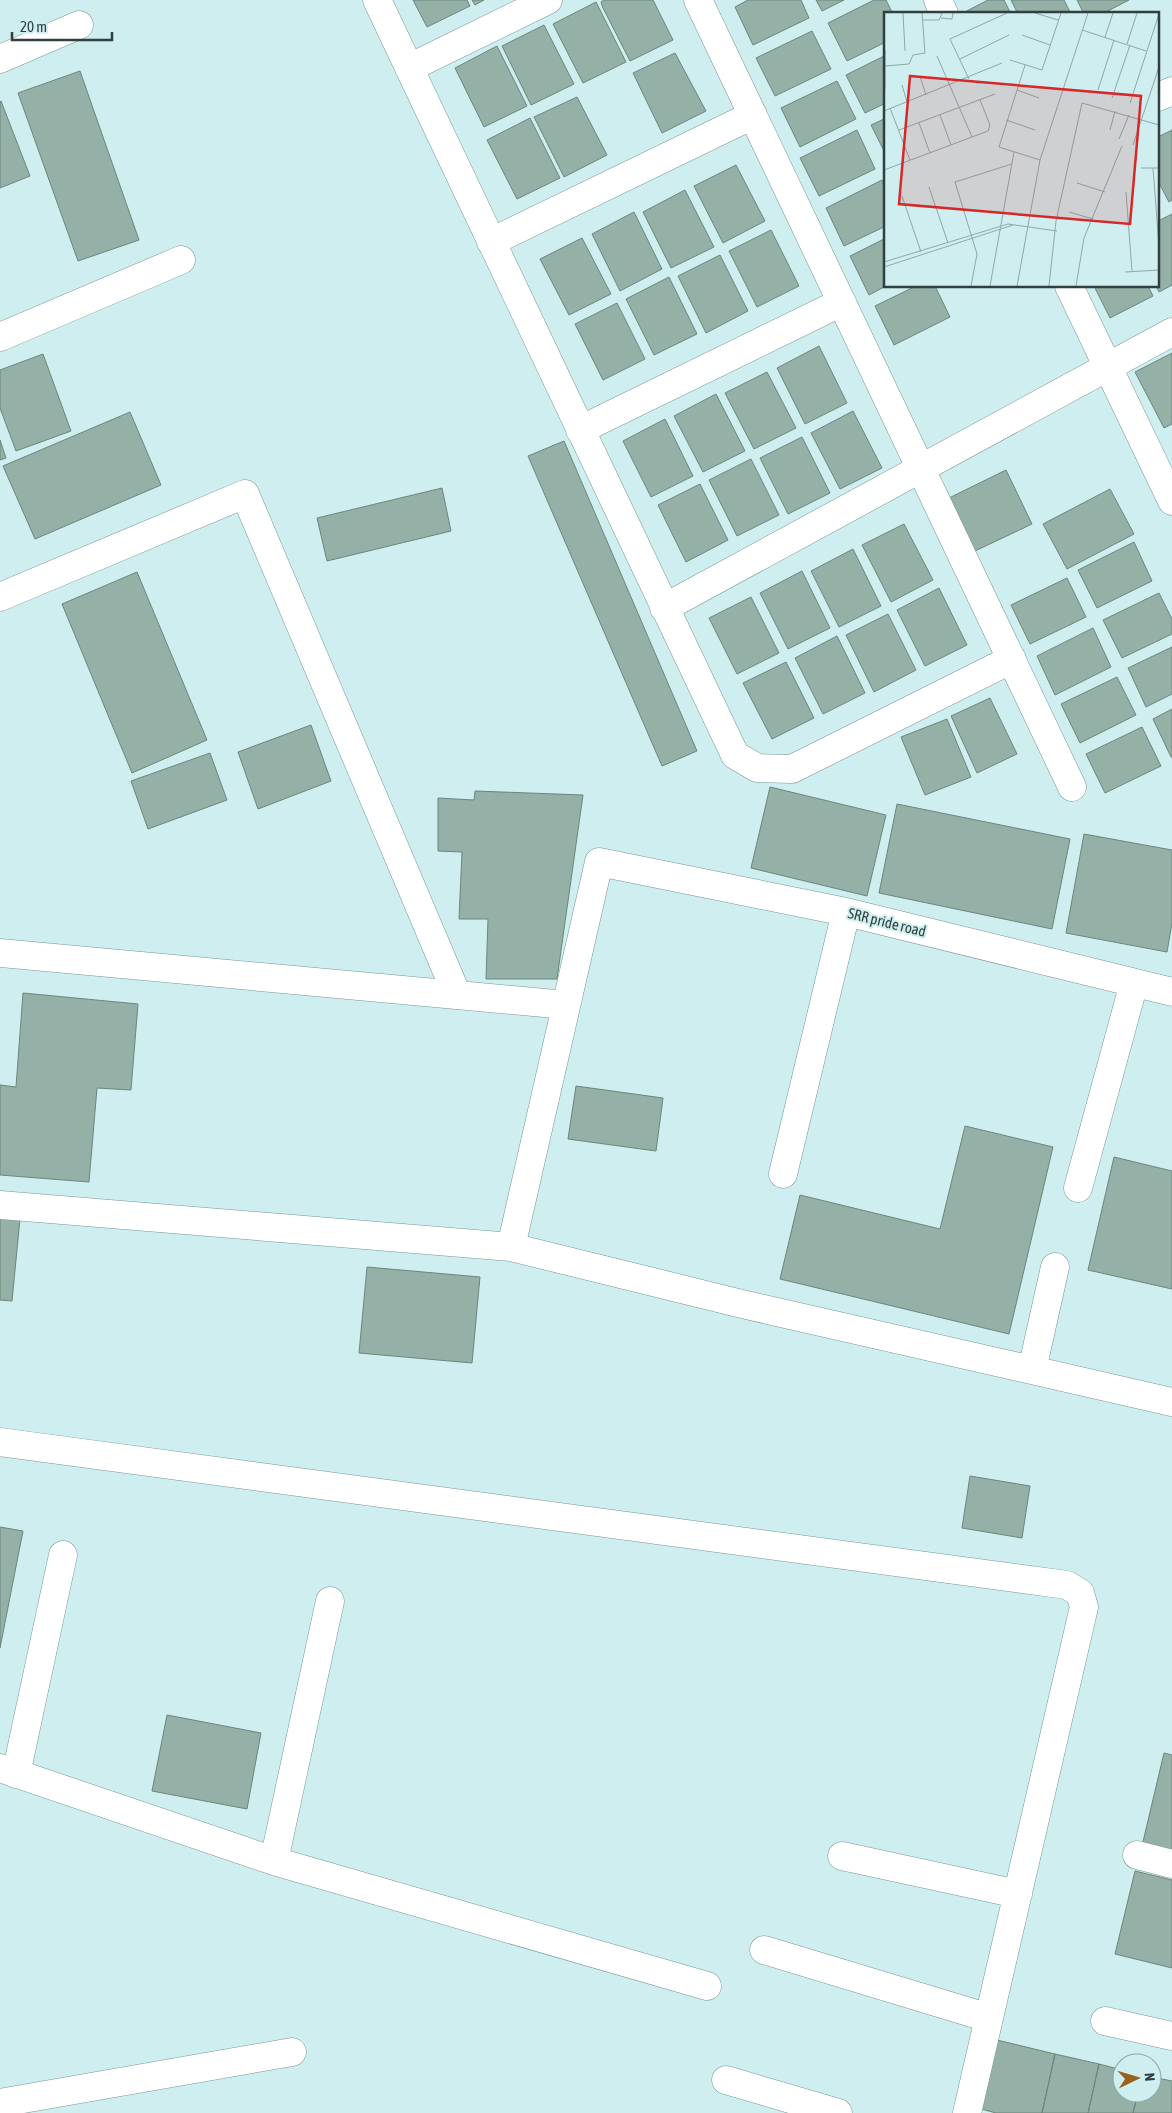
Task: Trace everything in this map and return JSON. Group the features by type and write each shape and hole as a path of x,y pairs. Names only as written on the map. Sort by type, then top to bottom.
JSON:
{"street":[{"path":"377,0 735,755 757,768 792,770 1012,659"},
{"path":"409,68 548,0"},
{"path":"698,0 1072,787"},
{"path":"938,0 943,12"},
{"path":"0,59 79,24"},
{"path":"1160,97 1172,91"},
{"path":"491,242 753,115"},
{"path":"0,337 181,260"},
{"path":"1070,288 1106,368 1172,501"},
{"path":"580,430 842,302"},
{"path":"664,608 1172,332"},
{"path":"0,597 245,494 458,995"},
{"name":"SRR pride road","path":"566,1005 599,862 846,912 1172,992"},
{"path":"783,1174 846,912"},
{"path":"0,953 566,1005 511,1247"},
{"path":"1078,1188 1134,983"},
{"path":"0,1205 511,1247 742,1304 1172,1402"},
{"path":"1032,1370 1055,1267"},
{"path":"0,1442 1068,1585 1080,1593 1084,1607 967,2113"},
{"path":"63,1555 8,1771 274,1861 707,1986"},
{"path":"274,1861 330,1601"},
{"path":"1137,1855 1172,1864"},
{"path":"842,1856 1018,1894"},
{"path":"764,1950 989,2018"},
{"path":"1105,2022 1172,2036"},
{"path":"0,2102 292,2052"},
{"path":"726,2080 838,2113"}],"building":[{"path":"413,0 467,0 470,6 427,27"},
{"path":"472,0 484,0 475,5"},
{"path":"604,0 653,0 673,40 630,61 603,8 601,2"},
{"path":"748,0 801,0 809,18 753,45 735,7"},
{"path":"816,0 844,0 822,11"},
{"path":"874,0 886,0 892,12 884,12 884,43 847,61 828,23"},
{"path":"988,0 1004,0 1010,12 965,12"},
{"path":"1011,0 1064,0 1070,12 1017,12"},
{"path":"1077,0 1129,0 1106,12 1083,12"},
{"path":"596,2 626,62 583,83 553,24"},
{"path":"544,25 574,84 531,105 502,46"},
{"path":"812,31 831,69 775,96 756,58"},
{"path":"497,46 527,106 484,127 455,68"},
{"path":"675,53 706,111 662,133 633,73"},
{"path":"884,56 884,104 865,113 846,75"},
{"path":"80,71 139,240 78,261 18,93"},
{"path":"837,81 856,119 800,147 781,108"},
{"path":"577,97 607,155 564,177 534,117"},
{"path":"0,102 30,176 0,188"},
{"path":"530,118 560,178 517,199 487,140"},
{"path":"884,119 884,151 871,125"},
{"path":"857,130 875,169 819,196 800,158"},
{"path":"1172,130 1172,200 1169,202 1160,185 1160,136"},
{"path":"736,165 765,221 723,243 694,186"},
{"path":"882,180 884,184 884,227 844,246 826,208"},
{"path":"685,190 714,247 671,268 643,212"},
{"path":"634,212 662,269 620,291 592,234"},
{"path":"1172,214 1172,285 1159,292 1157,288 1160,288 1160,220"},
{"path":"771,230 799,286 757,307 729,251"},
{"path":"582,238 611,294 569,315 540,259"},
{"path":"884,239 884,287 869,295 850,256"},
{"path":"720,255 748,311 706,333 678,276"},
{"path":"669,277 697,334 654,355 626,299"},
{"path":"912,288 936,288 950,317 894,345 875,306"},
{"path":"1095,288 1149,288 1153,296 1110,318"},
{"path":"617,303 645,359 603,380 575,324"},
{"path":"819,346 847,403 805,424 777,368"},
{"path":"1172,353 1172,424 1164,428 1135,372"},
{"path":"43,354 71,431 16,451 0,408 0,370"},
{"path":"767,372 796,428 754,449 725,393"},
{"path":"716,394 745,451 703,472 674,416"},
{"path":"853,411 882,468 840,489 811,433"},
{"path":"130,412 161,485 35,539 3,466"},
{"path":"665,419 693,476 651,497 623,441"},
{"path":"802,437 830,493 788,514 760,458"},
{"path":"0,440 6,458 0,460"},
{"path":"564,441 697,751 662,766 528,456"},
{"path":"751,459 779,515 737,536 709,480"},
{"path":"1006,470 1032,524 975,551 949,498"},
{"path":"700,484 728,540 686,562 658,505"},
{"path":"442,488 451,531 327,561 317,518"},
{"path":"1110,489 1134,534 1067,569 1043,524"},
{"path":"904,524 933,580 891,602 862,545"},
{"path":"1134,542 1152,581 1097,608 1078,570"},
{"path":"853,549 881,606 839,627 811,571"},
{"path":"802,571 830,628 788,649 760,593"},
{"path":"137,572 207,740 132,773 62,604"},
{"path":"1067,578 1086,617 1030,644 1011,605"},
{"path":"939,588 967,645 925,666 897,610"},
{"path":"1159,593 1172,619 1172,634 1122,658 1103,620"},
{"path":"751,597 779,653 737,674 709,618"},
{"path":"888,614 916,670 874,692 846,635"},
{"path":"1093,628 1111,667 1055,695 1037,656"},
{"path":"837,636 865,693 823,714 795,658"},
{"path":"1172,647 1172,694 1146,707 1128,668"},
{"path":"786,662 814,718 772,739 743,683"},
{"path":"1117,677 1136,715 1080,743 1061,704"},
{"path":"990,698 1017,754 977,773 951,716"},
{"path":"1172,709 1172,757 1171,757 1153,719"},
{"path":"947,719 971,777 925,795 901,737"},
{"path":"311,725 331,781 258,809 238,752"},
{"path":"1142,727 1161,766 1105,793 1086,754"},
{"path":"210,753 227,800 148,829 131,781"},
{"path":"770,787 886,815 867,896 751,868"},
{"path":"475,791 583,795 557,979 486,979 488,919 459,919 462,852 438,851 438,798 474,800"},
{"path":"897,804 1070,839 1052,929 879,893"},
{"path":"1084,834 1172,850 1172,923 1167,952 1066,933"},
{"path":"23,993 138,1004 131,1090 97,1088 89,1182 0,1175 0,1085 16,1087"},
{"path":"576,1086 663,1098 656,1151 568,1139"},
{"path":"965,1126 1053,1147 1009,1334 780,1279 800,1195 940,1229"},
{"path":"1114,1157 1172,1171 1172,1289 1088,1270"},
{"path":"0,1217 20,1219 12,1301 0,1300"},
{"path":"367,1267 480,1277 472,1363 359,1353"},
{"path":"970,1476 1030,1486 1022,1538 962,1528"},
{"path":"0,1527 23,1531 0,1648"},
{"path":"167,1715 261,1733 247,1809 152,1791"},
{"path":"1164,1753 1172,1755 1172,1852 1142,1846"},
{"path":"1135,1871 1172,1880 1172,1968 1115,1954"},
{"path":"997,2040 1055,2054 1042,2113 996,2113 981,2109"},
{"path":"1055,2054 1099,2064 1088,2113 1042,2113"},
{"path":"1099,2064 1112,2067 1112,2103 1136,2103 1133,2113 1088,2113"},
{"path":"1162,2079 1172,2081 1172,2113 1133,2113 1136,2103 1162,2103"}]}
